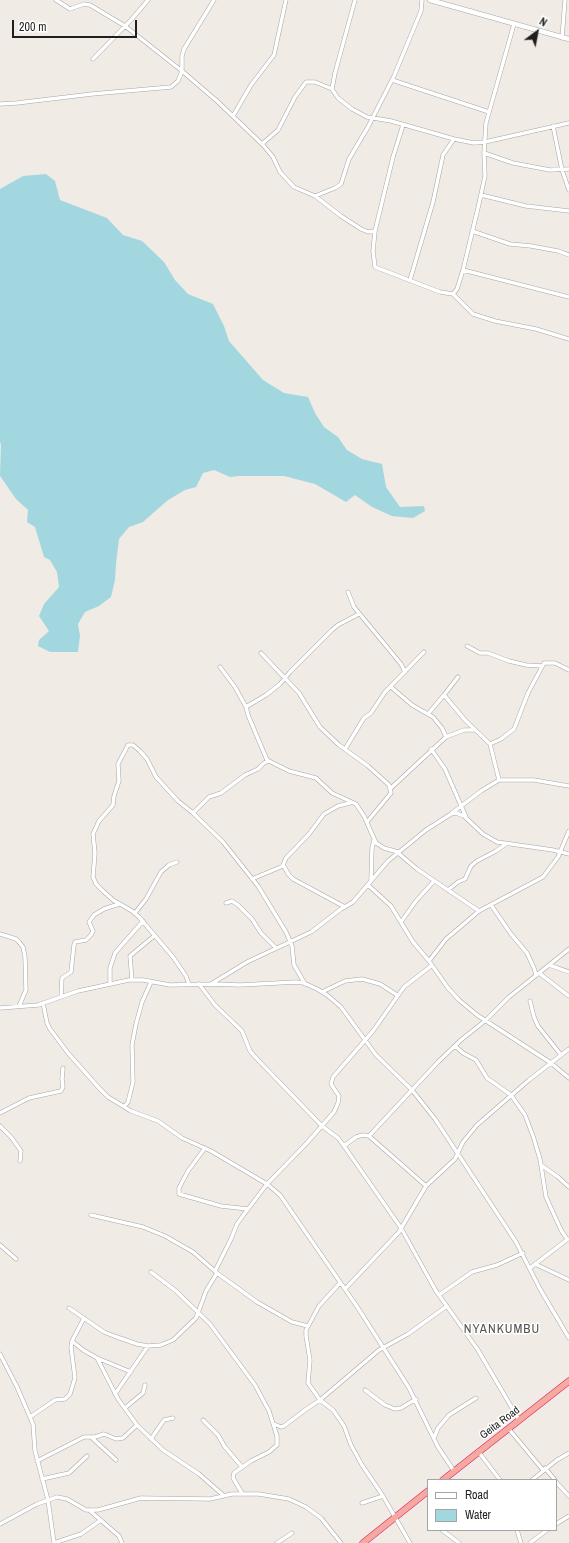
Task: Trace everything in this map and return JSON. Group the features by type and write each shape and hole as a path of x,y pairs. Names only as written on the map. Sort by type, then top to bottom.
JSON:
{"highway":[{"name":"Geita Road","path":"444,1479 569,1381"},
{"path":"363,1543 427,1493"}],"street":[{"path":"56,0 70,9 84,4 90,5 125,26 182,71 233,116 262,144 273,157 280,172 292,185 315,196 357,227 368,232 375,231"},
{"path":"93,59 141,10 148,0"},
{"path":"0,104 171,87 178,80 182,71 182,56 184,49 214,0"},
{"path":"233,116 240,101 274,55 286,0"},
{"path":"332,89 335,73 356,0"},
{"path":"315,196 341,184 349,159 373,118 392,80 421,11 422,0"},
{"path":"430,0 569,39"},
{"path":"562,38 565,0"},
{"path":"453,294 457,289 463,270 481,195 485,176 484,153 486,127 514,24"},
{"path":"392,80 489,112"},
{"path":"262,144 278,130 295,97 306,82 315,82 332,89 338,98 352,109 367,117 474,143 485,142 569,123"},
{"path":"403,125 393,157 375,231 373,251 375,268 440,292 453,294 473,314 496,321 536,329 569,339"},
{"path":"553,126 562,170 569,190"},
{"path":"410,280 433,202 442,157 454,139"},
{"path":"484,153 513,163 550,170 569,169"},
{"path":"481,195 526,206 569,211"},
{"path":"472,231 510,244 558,251 569,255"},
{"path":"463,270 569,296"},
{"path":"348,592 352,604 401,664 405,672"},
{"path":"246,707 270,692 285,679 287,675 338,625 360,614"},
{"path":"467,646 480,653 488,653 509,661 526,665 542,666"},
{"path":"345,749 363,720 371,713 381,697 424,652"},
{"path":"261,653 299,694 320,727 386,781 391,788"},
{"path":"490,744 501,739 514,729 545,662 552,663 569,670"},
{"path":"220,667 235,687 246,707 263,753 269,761 289,771 316,778 332,793 358,806 367,822 374,840 382,846 398,852 417,869 479,911"},
{"path":"428,714 458,677"},
{"path":"391,687 412,705 428,714 440,724 446,737"},
{"path":"444,695 465,720 490,744 499,780"},
{"path":"367,822 391,793 391,788 431,749 446,737 464,730 475,730"},
{"path":"190,984 177,963 135,913 119,904 103,891 96,884 93,877 95,853 93,837 97,825 113,805 118,781 119,760 128,745 133,746 140,751 156,777 178,801 194,813 223,842 252,879 269,903 290,941 294,965 305,984"},
{"path":"431,749 445,769 467,818"},
{"path":"194,813 209,797 224,790 245,775 258,769 263,763 269,761"},
{"path":"211,984 230,971 311,932 356,899 383,866 398,852 481,791 499,780 534,780 569,786"},
{"path":"252,879 283,866 288,856 309,834 324,814 338,806 351,802"},
{"path":"452,813 460,814 467,818 493,841 569,854"},
{"path":"429,961 446,939 479,911 543,877 554,864 561,852 569,831"},
{"path":"372,880 372,848 374,840"},
{"path":"448,890 465,878 477,860 496,851 506,844"},
{"path":"135,913 146,899 161,872 169,865 177,862"},
{"path":"283,866 289,875 299,882 345,907"},
{"path":"401,922 416,901 434,881"},
{"path":"368,885 391,906 413,942 459,1000 486,1020 551,1063 569,1078"},
{"path":"226,903 232,901 238,905 252,919 261,933 276,948"},
{"path":"61,997 62,978 71,972 75,942 86,940 91,935 93,931 89,922 94,915 104,909 119,904"},
{"path":"491,905 511,934 527,953 538,974 569,996"},
{"path":"110,983 110,968 115,953 142,921"},
{"path":"0,934 20,942 23,947 25,957 26,990 19,1006"},
{"path":"132,980 129,956 154,936"},
{"path":"369,1136 455,1046 486,1020 509,997 569,948"},
{"path":"549,965 569,972"},
{"path":"69,1308 109,1334 136,1344 148,1346 161,1345 173,1340 190,1324 198,1313 206,1291 237,1224 267,1184 330,1118 338,1103 338,1094 331,1084 331,1080 364,1041 397,995 408,984 431,966"},
{"path":"322,992 345,981 362,979 380,984 397,995"},
{"path":"0,1008 44,1003 110,983 132,980 170,985 240,985 290,982 305,984 322,992 341,1007 364,1041 412,1090 435,1119 523,1253 540,1289 569,1338"},
{"path":"124,1108 128,1102 133,1082 132,1046 136,1024 142,1002 151,982"},
{"path":"200,984 215,1005 242,1031 250,1051 257,1059 322,1126 338,1138 344,1146 401,1228 439,1295 478,1350 520,1420"},
{"path":"530,1001 538,1026 561,1055"},
{"path":"44,1003 47,1023 61,1044 99,1088 124,1108 158,1121 182,1138 205,1148 267,1184 280,1195 345,1289 416,1399 434,1438 454,1471"},
{"path":"455,1046 476,1060 489,1080 500,1086 511,1095 525,1115 533,1136 541,1165 546,1197 561,1230 568,1239 530,1268"},
{"path":"345,1289 394,1239 426,1186 452,1162 463,1142 479,1123 511,1095 569,1049"},
{"path":"0,1113 29,1098 61,1091 63,1087 63,1068"},
{"path":"0,1126 11,1137 21,1151 20,1160"},
{"path":"344,1146 356,1137 362,1135 369,1136 426,1186"},
{"path":"205,1148 188,1170 179,1188 179,1194 221,1206 248,1209"},
{"path":"541,1165 569,1187"},
{"path":"91,1215 143,1227 160,1234 193,1252 247,1296 263,1306 292,1322 308,1326"},
{"path":"0,1245 16,1259"},
{"path":"439,1295 472,1272 497,1265 523,1253"},
{"path":"535,1264 569,1280"},
{"path":"151,1272 176,1291 210,1324 255,1385 269,1411 277,1436 277,1445 269,1452 242,1466 234,1473 233,1478 242,1493"},
{"path":"340,1283 319,1306 308,1326 306,1336 310,1360 308,1383 320,1400 328,1405 344,1426 351,1445 362,1465 384,1496 394,1518 410,1543"},
{"path":"274,1424 283,1427 320,1400 383,1348 408,1334 447,1306"},
{"path":"30,1417 55,1400 65,1399 70,1394 76,1378 71,1354 72,1341 84,1318"},
{"path":"72,1341 82,1350 97,1358 131,1372"},
{"path":"116,1394 148,1346"},
{"path":"0,1354 17,1387 34,1430 38,1461 48,1500 54,1543 81,1534 101,1520"},
{"path":"97,1358 116,1394 137,1425 163,1450 199,1474 223,1495"},
{"path":"125,1408 143,1393 145,1385"},
{"path":"365,1390 385,1405 395,1409 401,1408 416,1399"},
{"path":"434,1438 438,1428 449,1415 476,1398"},
{"path":"151,1439 164,1420 173,1418"},
{"path":"203,1420 218,1435 225,1447 242,1466"},
{"path":"38,1461 84,1437 95,1437 104,1434 119,1439 123,1438 137,1425"},
{"path":"508,1428 553,1479"},
{"path":"91,1436 116,1460"},
{"path":"478,1451 499,1479"},
{"path":"533,1479 544,1469 569,1453"},
{"path":"42,1479 69,1473 86,1456"},
{"path":"557,1483 569,1496"},
{"path":"89,1510 106,1509 142,1498 210,1498 242,1493 280,1497 296,1502 315,1513 341,1543"},
{"path":"362,1504 384,1496"},
{"path":"0,1524 48,1500 61,1497 89,1510 119,1536 122,1543"},
{"path":"557,1523 569,1516"},
{"path":"443,1531 459,1543"},
{"path":"517,1531 521,1543"},
{"path":"530,1543 546,1531"},
{"path":"277,1543 292,1532"}],"water":[{"path":"46,174 55,181 60,200 107,218 123,235 142,241 164,262 175,280 188,294 213,304 224,326 229,341 263,380 284,393 308,397 315,413 324,427 338,437 347,450 362,459 382,464 386,487 400,507 424,506 425,511 413,518 392,516 372,507 355,495 346,502 315,484 284,476 230,477 214,470 203,473 196,487 185,490 168,500 143,522 129,527 119,539 115,580 111,597 99,606 85,612 78,624 80,636 78,652 50,652 38,646 39,640 49,631 39,616 44,604 59,587 57,572 50,560 44,557 35,527 27,522 28,510 16,499 0,476 0,189 23,176"}],"district":[{"name":"NYANKUMBU","path":"502,1330"}]}
